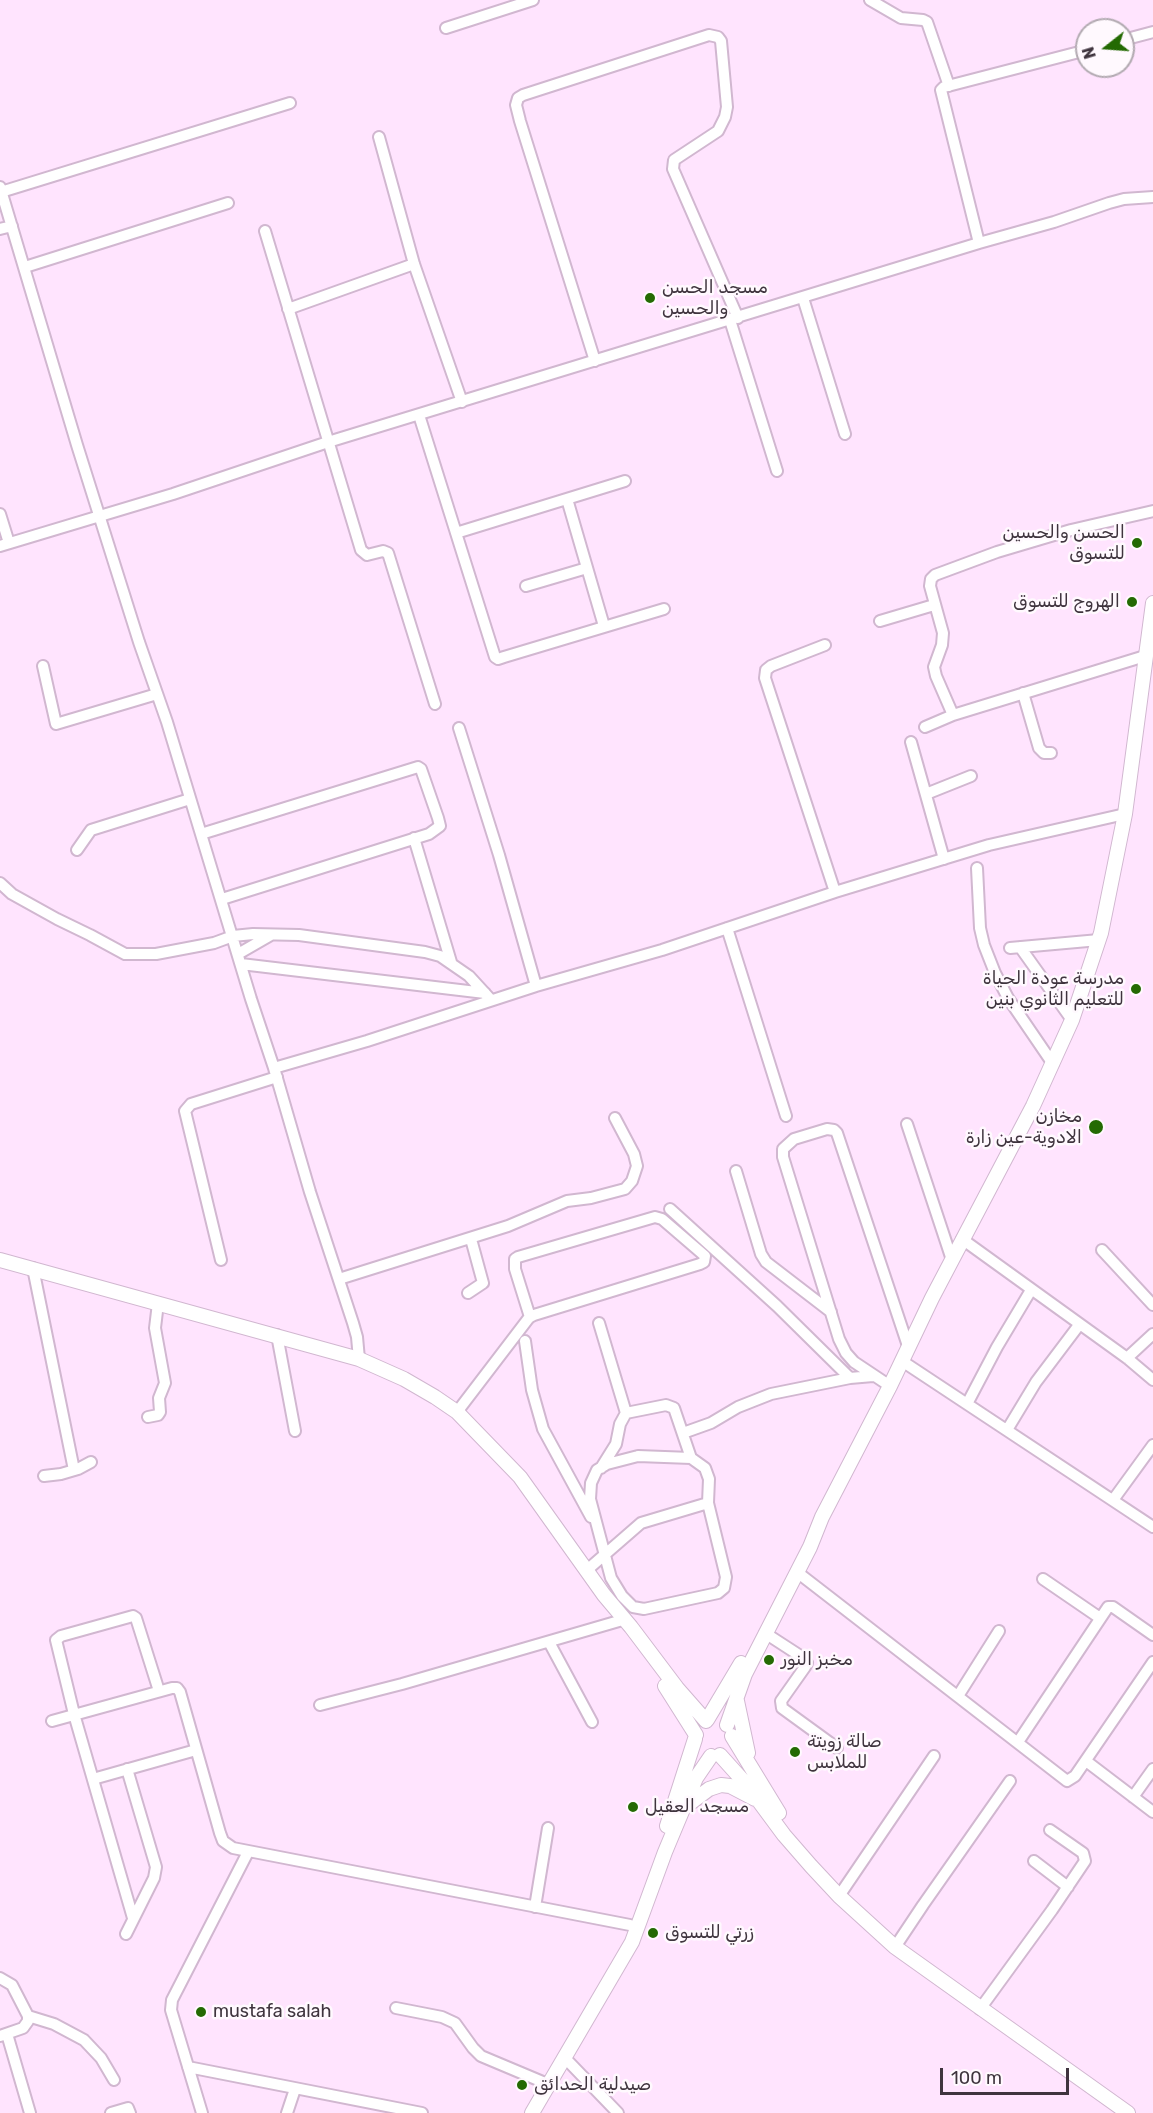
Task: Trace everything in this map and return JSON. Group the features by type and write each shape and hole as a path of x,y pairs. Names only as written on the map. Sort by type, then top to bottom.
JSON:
{"main road":[{"path":"532,2113 632,1942 700,1770 715,1756 728,1750 736,1696 745,1674 962,1239 1053,1064 1072,1020 1099,940 1125,814 1153,603"},
{"path":"0,1260 359,1359 404,1379 457,1412 520,1477 604,1594 677,1688 707,1721"},
{"path":"619,1961 623,1942 675,1803 699,1726 707,1721 737,1670 803,1543 822,1517"},
{"path":"604,1594 619,1621 673,1697 702,1752 715,1756 734,1770 784,1835 839,1896 896,1947 1128,2113"},
{"path":"736,1696 743,1736 755,1774"},
{"path":"707,1721 720,1720 729,1731 811,1866"},
{"path":"684,1808 709,1789 721,1785 730,1786 759,1801"}],"street":[{"path":"446,28 533,0"},
{"path":"870,0 901,18 927,22 949,86"},
{"path":"1135,37 1153,32"},
{"path":"595,361 520,121 516,105 518,98 710,35 718,37 721,41 727,107 725,117 718,131 674,160 673,169 734,319 777,471"},
{"path":"979,243 941,93 944,87 1075,53"},
{"path":"290,103 1,190 76,445 222,899 310,1192 357,1337 359,1359"},
{"path":"379,136 414,264 462,402"},
{"path":"0,514 4,544 100,517 328,442 1054,222 1109,203 1124,199 1153,197"},
{"path":"25,267 228,203"},
{"path":"0,229 12,226"},
{"path":"265,231 361,550 367,555 383,551 388,553 435,704"},
{"path":"288,309 414,264"},
{"path":"803,298 844,434"},
{"path":"419,415 493,654 498,659 664,609"},
{"path":"456,532 625,481"},
{"path":"567,498 604,626"},
{"path":"953,715 934,667 942,645 943,633 934,605 931,579 935,575 997,552 1071,530 1153,510"},
{"path":"526,586 587,568"},
{"path":"880,621 934,605"},
{"path":"825,645 771,666 766,670 765,678 835,892"},
{"path":"926,727 953,715 1145,656"},
{"path":"43,666 56,724 157,694"},
{"path":"1023,693 1039,748 1044,753 1051,753"},
{"path":"459,728 499,855 536,986"},
{"path":"911,742 944,859"},
{"path":"201,834 418,767 440,826 437,830 414,838 222,899"},
{"path":"926,794 971,776"},
{"path":"77,850 91,830 190,799"},
{"path":"221,1260 185,1110 191,1104 488,997 536,986 662,950 835,892 989,845 1125,814"},
{"path":"414,838 451,962"},
{"path":"977,868 980,928 987,954 1008,998 1053,1064"},
{"path":"0,883 21,899 125,954 156,954 214,943 233,936 298,935 425,952 451,962 469,976 488,997"},
{"path":"728,928 786,1116"},
{"path":"240,959 272,935"},
{"path":"1072,1020 1015,948 1099,940"},
{"path":"240,959 488,997"},
{"path":"339,1279 508,1227 567,1201 591,1198 626,1189 632,1181 637,1166 634,1154 615,1118"},
{"path":"907,1124 952,1260"},
{"path":"890,1386 854,1362 839,1339 783,1156 783,1149 794,1139 827,1129 837,1133 908,1346"},
{"path":"736,1171 761,1254 766,1262 831,1312"},
{"path":"670,1209 777,1306 850,1378"},
{"path":"457,1412 531,1317 604,1292 700,1264 704,1262 705,1256 662,1219 655,1217 518,1257 515,1259 515,1269 531,1317"},
{"path":"468,1293 483,1283 471,1239"},
{"path":"962,1239 1153,1380"},
{"path":"1102,1250 1153,1305"},
{"path":"33,1268 74,1470"},
{"path":"967,1404 1031,1290"},
{"path":"148,1417 160,1412 159,1398 165,1383 155,1328 158,1303"},
{"path":"599,1323 626,1413 620,1424 616,1444 597,1470 591,1483 591,1499 611,1578 622,1596 633,1607 644,1609 718,1593 724,1588 726,1577 708,1503 709,1479 705,1468 691,1458 638,1456 600,1468"},
{"path":"1007,1430 1036,1382 1079,1324"},
{"path":"1126,1358 1153,1334"},
{"path":"277,1335 295,1431"},
{"path":"525,1341 532,1390 543,1429 598,1530"},
{"path":"902,1360 1113,1500 1152,1523"},
{"path":"683,1433 711,1423 752,1400 792,1389 873,1376"},
{"path":"626,1413 666,1405 672,1406 691,1458"},
{"path":"1113,1500 1153,1445"},
{"path":"44,1476 58,1475 91,1462"},
{"path":"587,1570 641,1523 708,1503"},
{"path":"797,1572 1068,1781 1075,1776 1086,1761 1153,1662"},
{"path":"1043,1579 1100,1618"},
{"path":"1018,1742 1108,1607 1113,1607 1153,1635"},
{"path":"133,1918 74,1714 56,1640 61,1636 128,1616 136,1618 159,1691"},
{"path":"320,1705 402,1684 619,1621"},
{"path":"958,1696 999,1631"},
{"path":"765,1633 807,1662 781,1701 782,1708 837,1749"},
{"path":"549,1642 592,1722"},
{"path":"52,1720 177,1688 223,1841 233,1848 630,1924"},
{"path":"93,1779 196,1750"},
{"path":"839,1896 934,1756"},
{"path":"1086,1761 1153,1812"},
{"path":"126,1934 154,1878 156,1867 127,1769"},
{"path":"1133,1797 1153,1769"},
{"path":"896,1947 922,1905 1010,1781"},
{"path":"535,1907 548,1828"},
{"path":"980,2009 1068,1887 1085,1858 1083,1853 1050,1830"},
{"path":"202,2113 171,2010 173,1996 248,1852"},
{"path":"1034,1861 1068,1887"},
{"path":"0,1978 12,1985 28,2016 24,2028 3,2035 30,2113"},
{"path":"396,2008 442,2017 455,2023 481,2056 550,2085"},
{"path":"28,2016 54,2024 84,2040 101,2058 114,2080"},
{"path":"565,2058 618,2113"},
{"path":"188,2067 422,2113"},
{"path":"287,2113 295,2089"},
{"path":"111,2113 128,2108 130,2113"}],"place":[{"name":"مسجد الحسن والحسين","path":"650,298"},
{"name":"الحسن والحسين للتسوق","path":"1137,543"},
{"name":"الهروج للتسوق","path":"1132,602"},
{"name":"مدرسة عودة الحياة للتعليم الثانوي بنين","path":"1136,989"},
{"name":"مخازن الادوية-عين زارة","path":"1096,1127"},
{"name":"مخبز النور","path":"769,1660"},
{"name":"صالة زويتة للملابس","path":"795,1752"},
{"name":"مسجد العقيل","path":"633,1807"},
{"name":"زرتي للتسوق","path":"653,1933"},
{"name":"mustafa salah","path":"201,2012"},
{"name":"صيدلية الحدائق","path":"522,2085"}]}
